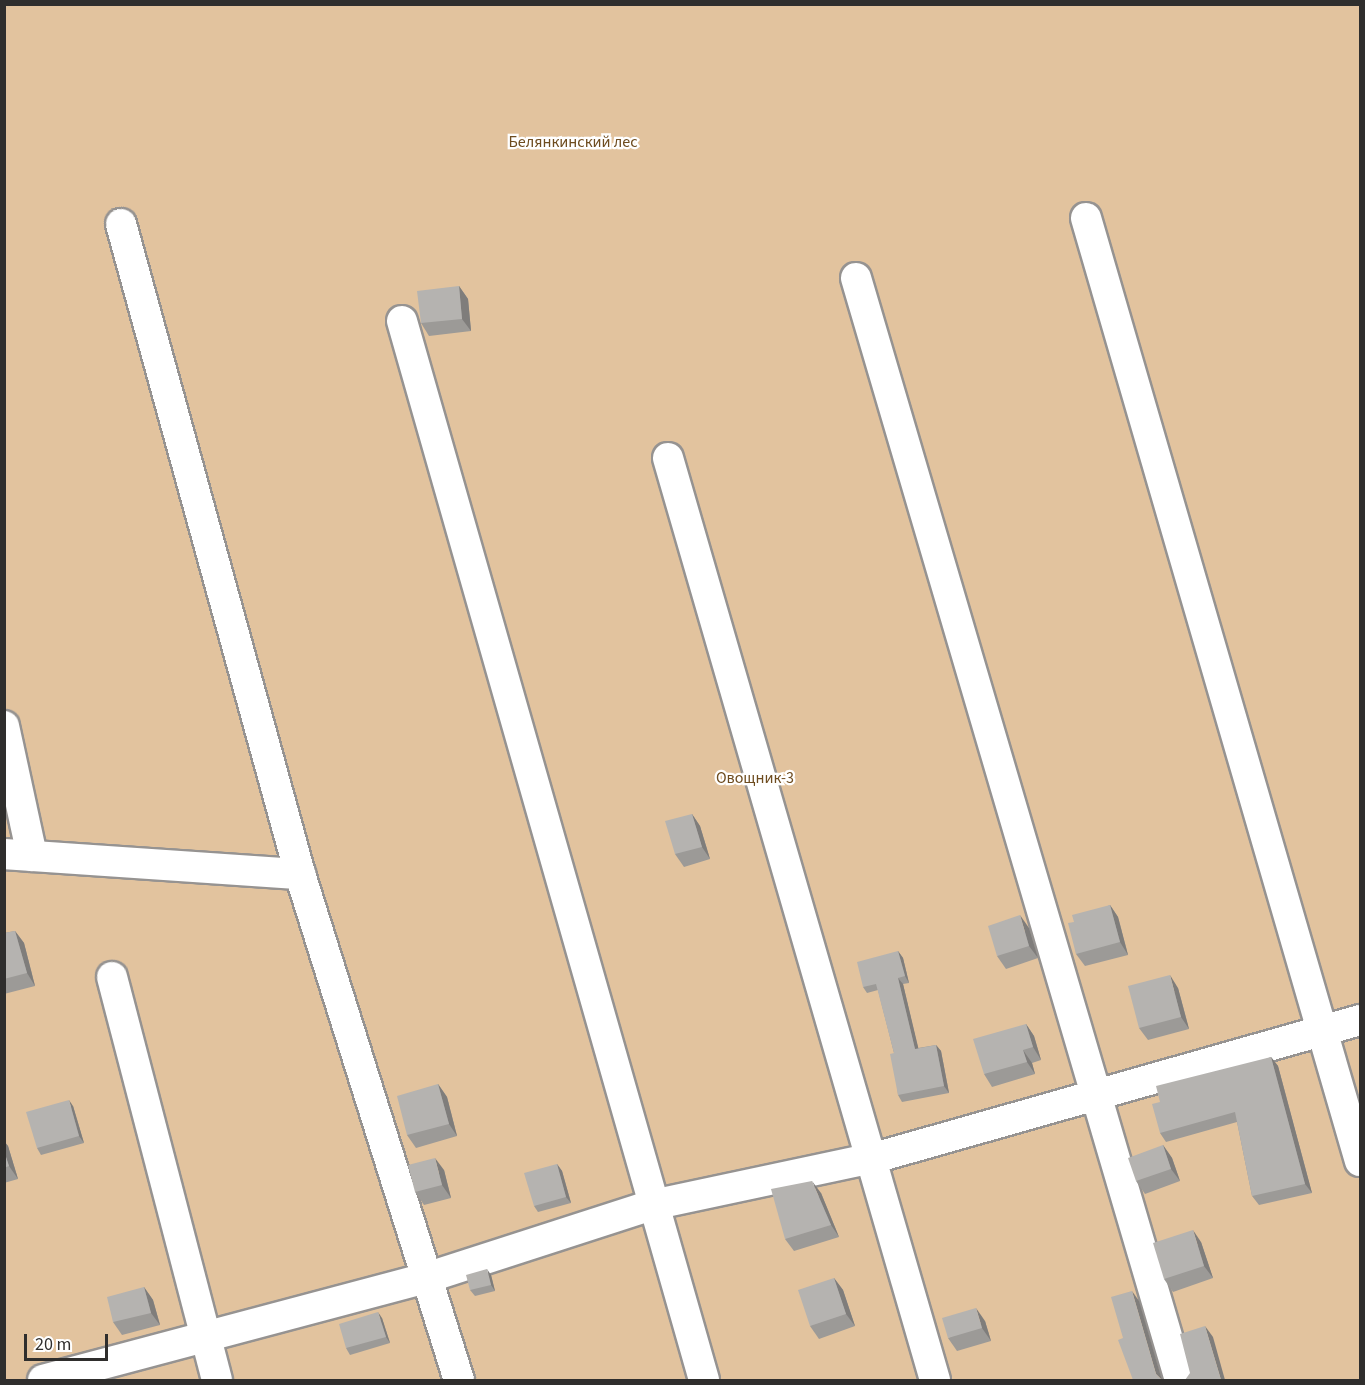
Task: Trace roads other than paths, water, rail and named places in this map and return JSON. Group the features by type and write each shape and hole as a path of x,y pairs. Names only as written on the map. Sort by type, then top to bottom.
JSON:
{"lane":[{"path":"1086,218 1360,1161"},
{"path":"122,224 300,873 429,1277 459,1380"},
{"path":"856,278 1180,1380"},
{"path":"402,321 652,1205 704,1380"},
{"path":"668,458 874,1158 935,1380"},
{"path":"4,726 18,855 300,873"},
{"path":"112,977 217,1380"},
{"path":"43,1380 204,1334 429,1277 652,1205 874,1158 1360,1020"}],"park label":[{"name":"Белянкинский лес","path":"573,142"},
{"name":"Овощник-3","path":"755,778"}]}
